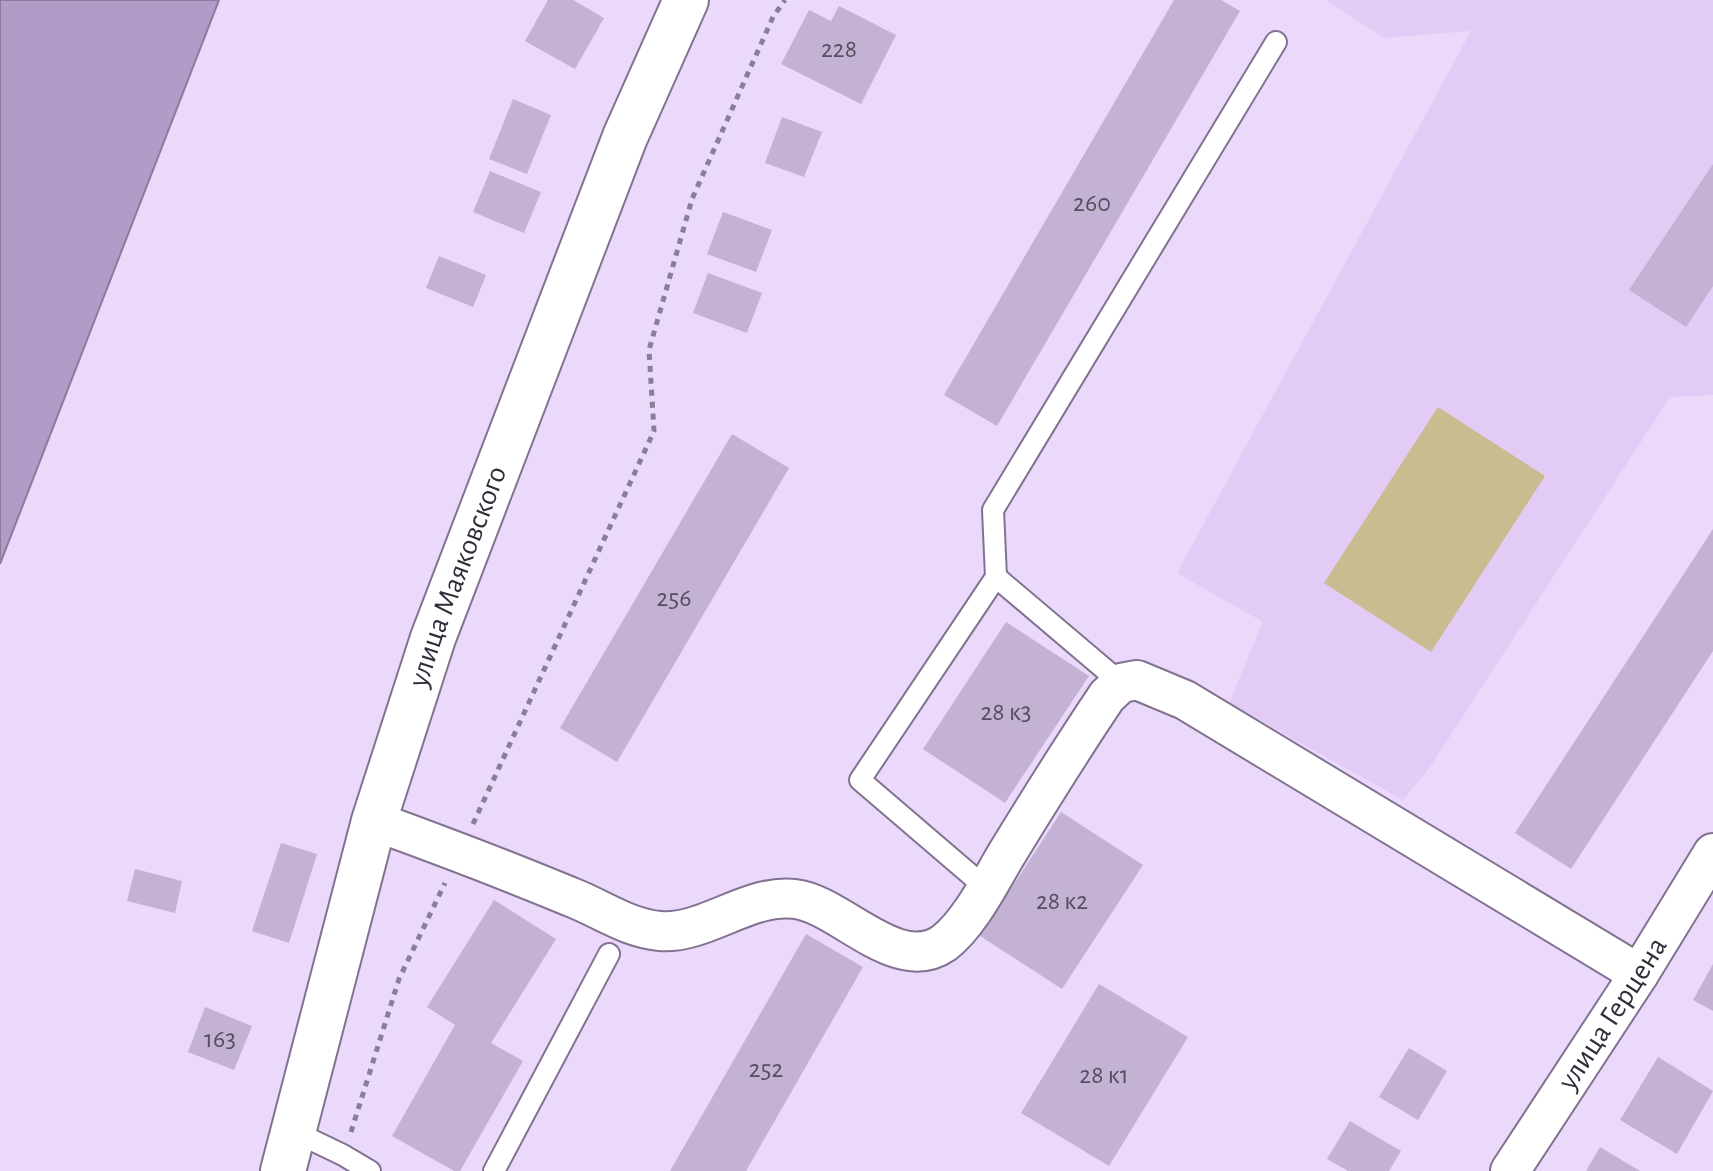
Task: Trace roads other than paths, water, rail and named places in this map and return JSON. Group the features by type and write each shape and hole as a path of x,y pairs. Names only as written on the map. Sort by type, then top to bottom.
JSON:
{"street":[{"name":"улица Маяковского","path":"288,1151 374,821 450,594 625,137 686,0"},
{"path":"374,821 598,908 637,928 666,931 687,927 742,907 792,898 820,905 857,930 887,944 909,951 927,950 942,944 955,933 1107,696 1121,683 1137,680 1185,700 1639,974"},
{"name":"улица Герцена","path":"1510,1171 1639,974 1713,853"}],"lane":[{"path":"986,888 860,780 996,577 993,510 1276,42"},
{"path":"996,577 1121,683"},
{"path":"494,1171 609,954"},
{"path":"288,1151 343,1155 370,1171"}]}
